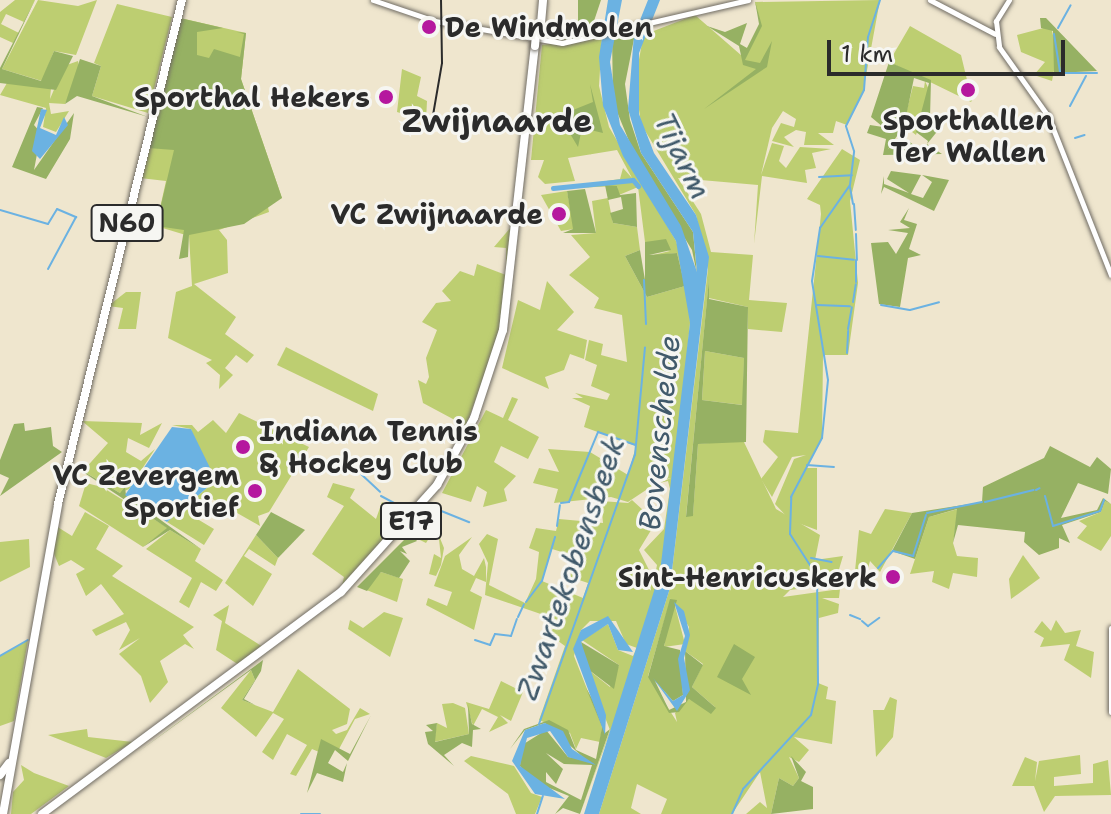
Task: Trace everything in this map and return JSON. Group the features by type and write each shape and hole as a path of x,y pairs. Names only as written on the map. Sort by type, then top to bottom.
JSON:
{"highway":[{"name":"N60","path":"2,814 3,784 79,413 180,0"},
{"name":"E17","path":"47,814 353,582 429,498 491,375 524,186 541,0"},
{"name":"N60","path":"3,784 79,413"},
{"name":"E17","path":"47,814 132,750"}],"main road":[{"path":"373,0 441,22 551,43 596,36 748,0"},
{"path":"930,0 993,32 1048,116 1111,275"},
{"path":"993,32 1009,0"},
{"path":"1111,628 1111,712"}],"green space":[{"path":"15,0 35,0 24,22 6,14 1,24 19,33 13,43 0,37 0,12"},
{"path":"35,0 2,69 41,81 54,51 73,56 56,90 0,83 0,68"},
{"path":"38,0 78,6 97,0 76,55 54,51 42,81 2,69"},
{"path":"578,0 601,0 593,24 599,34 560,41 578,34"},
{"path":"880,0 863,92 847,125 836,121 833,133 818,133 834,145 804,145 806,132 796,130 784,137 794,147 772,141 781,123 794,127 796,119 783,111 772,128 761,175 772,143 784,146 779,161 786,168 800,147 831,149 812,153 816,168 805,170 807,183 762,176 754,244 758,185 678,178 701,214 711,252 753,255 749,300 787,303 782,332 748,329 748,307 709,298 709,280 686,516 693,515 698,444 743,440 776,509 820,535 815,560 843,556 837,576 820,576 820,586 790,590 783,597 840,589 839,598 822,598 839,604 838,613 819,618 818,683 828,687 826,699 836,701 832,744 794,737 809,750 799,762 789,757 799,778 793,786 779,778 771,814 746,814 760,802 767,808 760,772 732,814 661,814 667,799 637,784 631,808 641,814 599,814 670,588 708,269 696,215 641,124 635,81 642,43 648,26 651,32 695,15 742,56 761,26 755,2","holes":["671,598 664,647 685,644 674,602 689,627 685,651 703,664 692,687 715,707 689,699 675,713 677,722 648,676"]},
{"path":"755,1 762,26 745,60 760,63 772,41 767,67 704,109 756,69 743,65 739,46 707,26 725,32 747,23 740,44 747,48 759,24"},
{"path":"117,4 172,17 148,113 92,96 101,66 94,63"},
{"path":"180,18 246,33 241,79 282,198 267,202 269,212 219,230 227,240 228,273 194,284 236,317 225,334 254,355 247,363 236,355 225,368 233,375 219,389 220,375 206,363 212,360 168,338 176,292 192,286 189,236 156,226 166,181 140,178"},
{"path":"180,18 223,28 197,32 197,55 209,58 214,49 240,57 244,34 237,32 246,33 241,79 282,198 244,224 189,235 188,257 179,259 184,230 156,226 174,150 148,148"},
{"path":"1040,18 1046,18 1097,71 1054,73 1053,31 1041,28"},
{"path":"910,26 961,55 968,84 978,91 971,102 889,62"},
{"path":"1051,26 1057,54 1052,81 1034,75 1045,62 1021,52 1017,35"},
{"path":"636,29 625,84 630,120 641,153 693,232 697,274 692,250 636,158 613,102 612,35"},
{"path":"602,37 599,86 609,127 676,241 688,281 690,323 675,479 660,572 640,650 580,814 610,730 585,667 610,687 619,665 582,640 608,624 618,650 633,656 637,648 626,644 616,621 590,621 581,630 574,656 602,727 600,742 581,738 576,749 570,733 539,720 565,646 547,633 564,622 485,595 488,563 479,544 487,534 498,539 489,585 525,603 536,579 539,552 529,548 536,528 556,531 559,519 603,523 601,501 628,503 632,500 656,522 639,550 654,580 657,565 644,550 664,529 670,489 668,481 659,483 671,478 661,480 628,502 611,497 554,503 558,489 533,483 539,468 559,472 548,449 590,452 628,475 636,446 584,427 590,406 572,398 583,398 575,393 607,400 610,394 591,386 597,365 585,360 589,340 603,344 601,355 627,362 622,315 594,308 599,298 569,275 590,257 571,235 596,233 592,201 608,198 613,223 637,227 640,250 625,256 647,297 685,286 677,253 649,256 670,251 645,242 638,187 619,195 617,186 552,189 620,179 623,168 632,178 617,150 568,158 575,181 545,184 538,177 544,160 531,160 542,45","holes":["552,549 575,556 570,577 588,583 583,598 542,581"]},
{"path":"80,59 101,66 92,96 148,117 77,96 65,104"},
{"path":"78,61 80,72 65,104 49,103 51,114 69,111 56,132 43,127 46,108 0,95 7,83 27,81 51,88 50,99 64,66"},
{"path":"889,62 931,80 930,118 940,128 927,144 942,154 883,155 886,139 867,133 870,125 883,127 871,117","holes":["914,78 929,83 916,132 928,141 924,154 903,136 888,149 904,126"]},
{"path":"402,69 421,77 417,96 427,101 426,121 397,112"},
{"path":"925,81 930,92 916,135 903,125 913,86 924,88"},
{"path":"590,84 603,133 582,128 578,147 566,127 573,110 593,102"},
{"path":"37,107 43,108 34,125 41,133 34,170 74,113 70,139 46,179 12,167"},
{"path":"842,149 860,160 850,201 858,283 848,355 823,355 822,438 806,468 817,468 817,530 790,520 775,504 794,459 806,455 792,457 772,497 761,479 778,457 763,442 765,430 798,433 821,214 820,205 807,199"},
{"path":"891,171 921,175 911,194 923,198 932,182 922,175 949,180 934,211 884,187 881,194 884,176 884,184 909,193 887,179"},
{"path":"605,185 617,186 620,195 636,193 637,227 613,223 610,213 623,209 621,197 608,200"},
{"path":"519,187 502,326 466,426 423,403 418,380 426,384 429,377 426,358 437,330 422,322 436,303 451,301 442,291 460,271 474,276 477,264 506,275 506,248 494,247 511,227"},
{"path":"585,189 596,233 563,233 573,229 567,191"},
{"name":"VC Zwijnaarde","path":"567,191 574,229 561,231 541,195"},
{"path":"909,208 904,220 917,224 909,249 921,255 908,258 900,307 879,304 871,243 888,242 896,254 908,233 888,230 910,228 900,222"},
{"path":"666,239 671,250 649,255 677,253 685,286 647,297 625,256 640,250 645,280 645,242"},
{"path":"709,279 709,299 748,307 746,442 698,444 693,516 686,517","holes":["705,351 744,358 742,405 702,400"]},
{"path":"547,281 574,312 557,330 587,340 584,359 570,354 564,370 545,377 549,389 502,368 518,300 540,310"},
{"path":"126,292 141,292 136,329 118,329 123,308 108,306"},
{"path":"286,347 378,394 373,411 277,365"},
{"path":"705,351 744,358 743,405 702,400"},
{"path":"512,397 518,399 508,420 539,437 528,459 501,446 494,462 516,476 504,489 507,501 483,507 487,492 477,486 471,502 442,493 486,410 503,418"},
{"path":"239,413 309,447 269,512 258,516 260,526 209,497 189,514 214,529 204,545 167,522 208,487 191,429 172,425 192,425 198,432 213,420 226,433"},
{"path":"82,421 142,423 140,435 162,423 149,448 128,438 126,452 141,461 155,449 129,489 120,493 83,471 108,443"},
{"path":"24,423 25,431 51,427 53,446 62,452 0,496 9,478 0,474 0,460 14,424"},
{"path":"1050,446 1090,467 1097,457 1111,469 1108,494 1078,483 1061,518 1097,510 1103,498 1111,504 1105,501 1101,512 1062,525 1070,543 1059,538 1059,548 1039,555 1024,542 1025,532 958,525 953,543 957,509 929,517 915,559 892,551 912,513 982,502 983,487 1044,458"},
{"path":"71,464 120,493 125,487 126,495 201,549 170,530 143,547 167,528"},
{"path":"86,483 102,487 168,528 143,547 79,506"},
{"path":"333,483 355,489 350,498 376,519 382,502 400,513 393,526 403,513 410,516 342,585 344,577 312,554 344,506 327,497"},
{"path":"1105,501 1111,504 1111,536 1101,551 1077,538 1087,526 1079,521 1101,512"},
{"path":"885,509 912,513 880,572 870,561 867,572 855,571 859,530 871,534"},
{"path":"958,509 953,543 957,556 978,558 977,577 953,573 949,589 932,582 934,571 910,574 929,517"},
{"path":"429,511 444,548 436,576 429,574 434,554 441,558 439,539 433,532 426,543 412,536"},
{"path":"85,512 109,526 96,549 123,566 112,576 194,627 183,635 194,649 185,644 160,661 168,682 150,703 141,676 119,654 140,638 119,650 130,630 126,622 96,636 92,630 124,614 101,584 86,596 76,574 85,569 71,560 59,566 52,549 56,526 72,536"},
{"path":"271,512 305,530 278,558 256,535"},
{"path":"419,525 412,535 417,541 402,547 407,554 400,551 410,561 399,578 381,572 367,591 357,587"},
{"path":"170,530 201,549 195,561 223,580 216,591 201,582 189,608 179,602 192,578 146,549"},
{"path":"256,535 278,558 275,566 249,549 244,556 272,574 253,606 225,583"},
{"path":"472,537 459,555 462,569 474,576 484,558 486,567 486,582 476,578 470,591 482,597 474,630 426,605 428,598 447,606 452,592 434,586 445,556"},
{"path":"29,539 30,567 0,582 0,542"},
{"path":"1023,555 1040,578 1011,599 1009,579"},
{"path":"381,572 403,579 397,602 364,589"},
{"path":"670,599 677,600 664,646 680,650 683,695 673,701 655,681 669,710 686,702 685,651 703,665 692,687 716,708 711,714 689,699 679,712 669,713 648,677"},
{"path":"229,605 225,623 263,647 239,665 216,650 222,621 213,615"},
{"path":"384,612 403,618 390,657 348,629 350,620 363,628"},
{"path":"1056,620 1065,633 1081,630 1076,646 1094,652 1091,678 1064,660 1070,644 1040,647 1044,638 1034,632 1042,621 1051,631"},
{"path":"28,640 14,721 0,726 0,656"},
{"path":"581,642 619,665 614,689 585,667"},
{"path":"734,644 755,657 742,679 751,695 717,677"},
{"path":"263,660 261,671 244,699 255,705 242,700 255,680 251,670 134,755"},
{"path":"298,669 350,709 347,724 332,730 336,734 347,730 360,708 370,714 355,719 339,749 322,741 319,752 312,749 296,776 290,774 307,745 287,734 273,760 262,752 284,719 273,713 256,737 221,708 251,670 255,680 242,700 273,712"},
{"path":"501,681 523,692 511,721 500,715 508,723 489,732 498,717 482,709 473,726 466,702 489,709"},
{"path":"586,688 598,709 605,733 610,729 580,814 563,808 555,814 569,796 532,781 520,766 522,745 546,730 568,757 585,759 545,723 525,730 510,749 524,729 549,720 568,730 576,750 596,759 602,727","holes":["546,753 564,764 592,765 581,800 546,782 546,772 556,784 563,769"]},
{"path":"890,697 897,700 893,737 876,757 873,710 884,710"},
{"path":"453,703 465,708 469,734 434,742 437,723 447,728 442,704"},
{"path":"468,705 472,724 481,729 473,730 472,747 462,743 444,755 454,766 428,744 425,732 433,731 426,725 437,723 435,742 469,734"},
{"path":"371,715 348,761 335,750 328,763 343,772 347,763 343,782 317,773 307,793 321,739 350,754"},
{"path":"87,729 88,737 133,742 106,758 48,735"},
{"path":"1080,755 1081,774 1054,777 1054,786 1093,783 1093,764 1108,760 1111,795 1055,796 1044,812 1034,786 1012,786 1025,757 1037,762 1035,781 1039,761"},
{"path":"471,756 514,766 531,793 542,797 535,814 516,814 508,794 464,761"},
{"path":"791,756 806,772 801,781 813,787 813,809 771,814 779,778 793,786 799,778"},
{"path":"21,765 69,786 31,814 11,814 13,792 24,780"}],"water":[{"path":"608,0 622,0 610,62 620,125 681,226 697,272 693,232 641,153 628,109 634,35 648,0 660,0 639,53 639,114 654,153 696,215 709,257 670,588 599,814 584,814 660,572 690,323 676,241 623,156 603,106 599,57"},
{"path":"41,109 47,110 40,128 56,135 64,117 68,125 40,159 32,151"},
{"path":"172,427 191,429 213,474 208,487 167,522 125,495"},
{"path":"674,602 684,611 690,635 684,658 690,690 677,711 653,678 673,701 683,695 678,659 685,636"},
{"path":"608,616 633,652 618,650 608,624 581,642 606,715 605,735 573,649 581,630"},
{"path":"545,723 563,731 572,749 596,765 568,757 550,731 527,738 520,766 565,799 535,794 512,761 525,730"}],"waterway":[{"path":"732,814 743,789 811,715 818,684 817,576 790,534 791,497 822,438 828,380 812,281 820,228 850,185 854,151 846,126 864,90 868,37 880,0"},
{"path":"1058,28 1071,5"},
{"path":"1054,34 1060,73 1097,73"},
{"path":"1070,106 1086,76"},
{"path":"1075,138 1085,135"},
{"path":"819,177 852,175"},
{"path":"553,188 633,180 638,186"},
{"path":"850,187 853,204"},
{"path":"854,204 856,230"},
{"path":"0,210 48,224 57,209 76,217 48,269"},
{"path":"856,234 857,260"},
{"path":"818,256 854,260"},
{"path":"856,260 856,282"},
{"name":"Zwartekobensbeek","path":"644,280 646,324"},
{"path":"853,302 856,284"},
{"path":"881,305 910,310 939,302"},
{"path":"817,305 850,306"},
{"path":"848,329 852,307"},
{"path":"847,353 848,331"},
{"name":"Zwartekobensbeek","path":"539,724 635,455 645,347"},
{"name":"Bovenschelde","path":"561,503 569,502 598,432 635,445"},
{"path":"807,465 834,467"},
{"path":"361,474 380,492"},
{"path":"1036,490 1040,488"},
{"path":"985,502 1034,490"},
{"path":"381,496 409,511"},
{"path":"1045,496 1053,526 1100,511 1104,500"},
{"path":"927,513 982,502"},
{"path":"557,526 560,505"},
{"path":"426,514 434,508 469,522"},
{"path":"878,568 893,551 913,556 926,515"},
{"path":"526,602 542,581 555,537"},
{"path":"811,558 832,562"},
{"path":"518,617 524,604"},
{"path":"850,615 860,619"},
{"path":"862,621 868,626 879,618"},
{"path":"475,640 490,645 495,634 511,636 517,619"},
{"path":"0,656 28,640"},
{"path":"537,814 543,796"},
{"path":"301,814 320,814"}],"tram line":[{"path":"432,121 442,63 441,0"}],"place":[{"name":"De Windmolen","path":"429,27"},
{"name":"Sporthallen Ter Wallen","path":"968,90"},
{"name":"Sporthal Hekers","path":"386,97"},
{"name":"VC Zwijnaarde","path":"559,214"},
{"name":"Indiana Tennis & Hockey Club","path":"243,447"},
{"name":"VC Zevergem Sportief","path":"255,491"},
{"name":"Sint-Henricuskerk","path":"893,577"}],"district":[{"name":"Zwijnaarde","path":"497,121"}],"water label":[{"name":"Tijarm","path":"682,156"}]}
